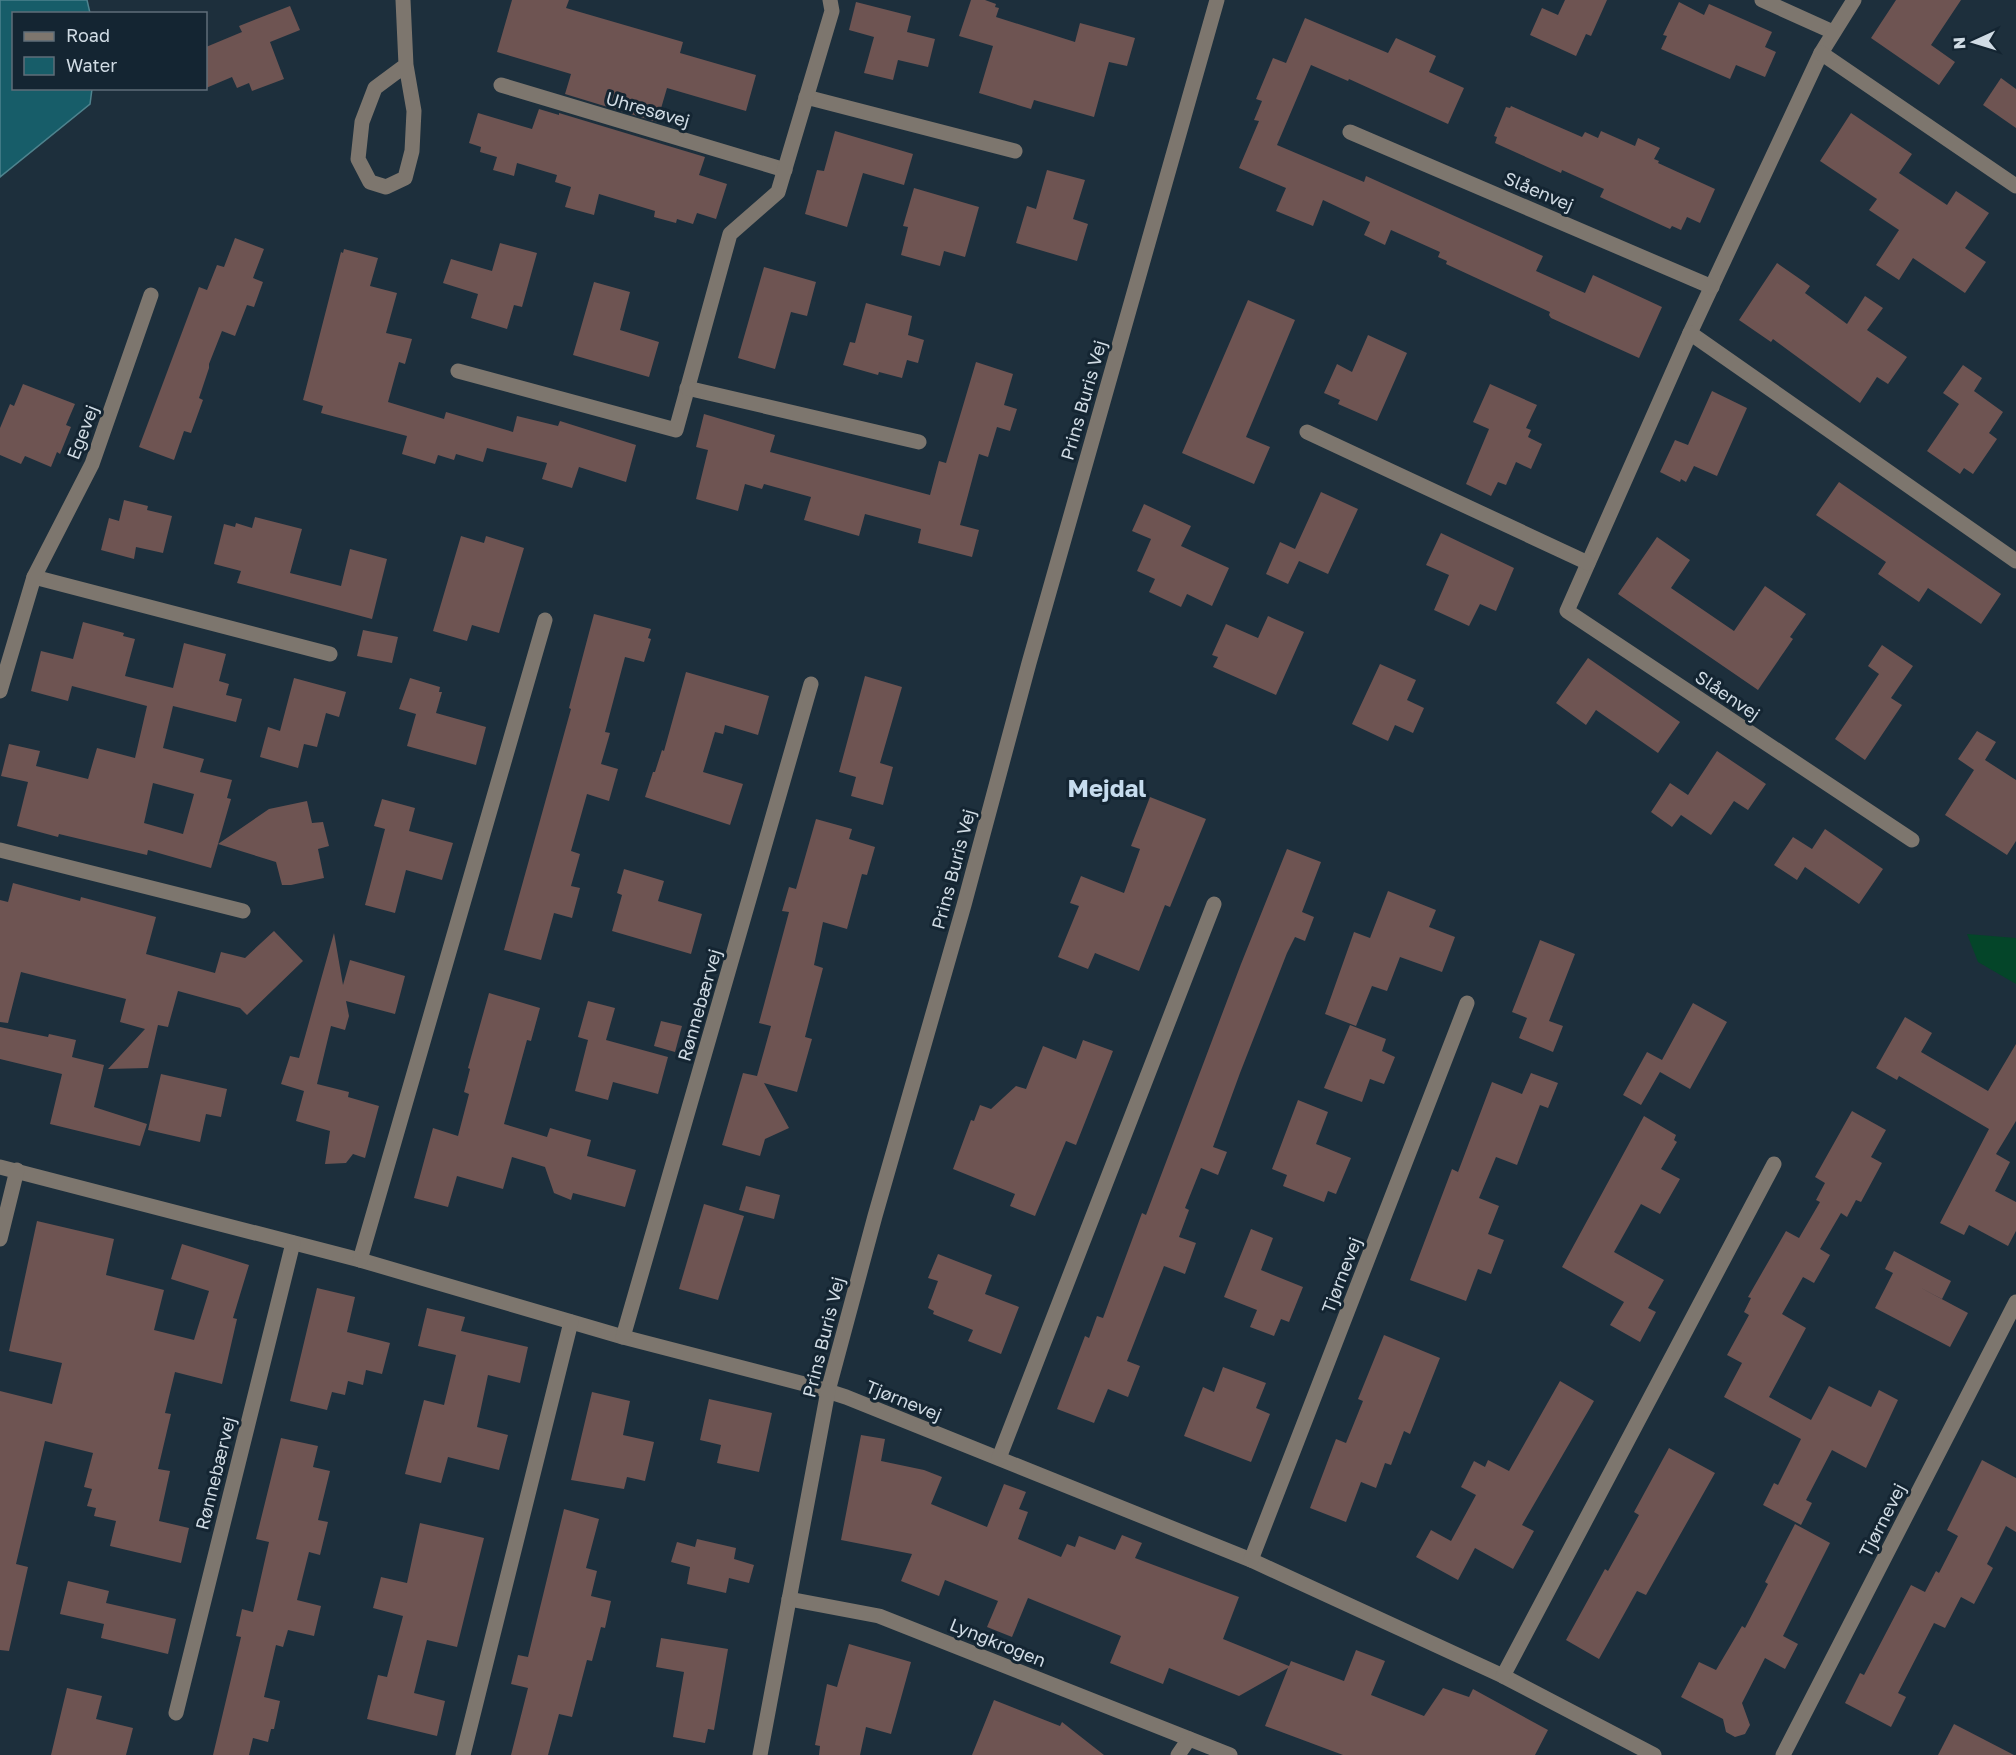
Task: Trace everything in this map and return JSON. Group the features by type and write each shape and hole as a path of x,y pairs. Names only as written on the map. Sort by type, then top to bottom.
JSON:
{"street":[{"path":"403,0 406,65 414,111 412,151 405,178 386,187 370,182 358,159 362,122 375,88 406,65"},
{"path":"458,371 676,430 730,234 778,192 832,11 830,0"},
{"name":"Prins Buris Vej","path":"760,1755 828,1391 875,1216 964,905 1032,651 1217,0"},
{"path":"1762,0 1833,32"},
{"name":"Slåenvej","path":"1854,0 1821,53 1690,333 1567,611 1912,840"},
{"path":"1821,53 2016,186"},
{"name":"Uhresøvej","path":"501,85 785,170"},
{"path":"806,97 1016,152"},
{"name":"Slåenvej","path":"1350,132 1712,287"},
{"name":"Egevej","path":"0,691 34,577 92,464 151,295"},
{"path":"1690,333 2016,561"},
{"path":"687,388 919,442"},
{"path":"1307,432 1588,563"},
{"path":"34,577 330,654"},
{"path":"360,1260 545,620"},
{"name":"Rønnebærvej","path":"623,1337 811,684"},
{"path":"0,850 243,911"},
{"path":"999,1458 1214,904"},
{"name":"Tjørnevej","path":"1251,1560 1467,1003"},
{"path":"1503,1676 1774,1164"},
{"path":"0,1167 360,1260 623,1337 828,1391"},
{"path":"0,1239 17,1170"},
{"name":"Rønnebærvej","path":"176,1713 292,1243"},
{"name":"Tjørnevej","path":"1783,1755 2016,1302"},
{"path":"463,1755 571,1322"},
{"name":"Tjørnevej","path":"828,1391 1251,1560 1503,1676 1654,1755"},
{"name":"Lyngkrogen","path":"789,1599 879,1616 1230,1755"},
{"path":"1178,1755 1189,1739"}],"green space":[{"path":"1967,934 2016,938 2016,984 1978,962"}],"water":[{"path":"0,0 87,0 90,12 12,12 12,90 92,90 90,104 0,177"}],"building":[{"path":"512,0 569,0 566,8 683,42 680,53 756,75 746,111 667,88 657,122 565,94 571,74 497,52"},
{"path":"971,0 985,0 996,4 995,7 999,8 996,17 1075,42 1080,23 1135,38 1127,66 1109,62 1094,117 1034,100 1031,109 979,93 993,46 959,36"},
{"path":"1565,0 1607,0 1591,36 1586,34 1576,56 1530,35 1542,8 1558,15"},
{"path":"1896,0 1961,0 1931,45 1955,62 1939,85 1871,38"},
{"path":"856,2 911,16 907,32 935,39 928,67 898,60 893,80 864,73 874,37 849,30"},
{"path":"1679,2 1704,15 1709,4 1772,32 1765,47 1776,52 1765,77 1736,65 1730,79 1661,49 1667,36 1663,35"},
{"path":"290,6 300,30 270,42 284,79 252,91 249,83 237,88 232,77 207,88 207,47 242,32 239,26"},
{"path":"1305,18 1388,53 1396,38 1436,56 1429,72 1464,88 1448,124 1349,79 1348,81 1311,65 1277,145 1364,182 1366,176 1543,256 1536,271 1585,293 1593,275 1662,307 1639,358 1551,318 1550,312 1446,264 1447,261 1438,257 1440,252 1391,230 1385,245 1364,235 1370,222 1323,200 1313,226 1276,211 1286,188 1239,168 1259,121 1254,120 1262,101 1256,99 1273,58 1286,63"},
{"path":"2001,78 2016,89 2016,128 1983,105"},
{"path":"1511,106 1582,137 1585,132 1598,138 1601,131 1635,146 1638,138 1660,148 1654,159 1659,161 1658,163 1715,189 1700,223 1687,217 1681,230 1672,226 1670,229 1600,197 1604,189 1562,170 1561,173 1495,143 1497,137 1494,136 1506,107"},
{"path":"539,109 705,157 699,175 727,184 716,219 697,213 693,224 677,219 676,223 654,217 655,211 599,194 594,215 565,207 571,187 555,182 557,175 517,163 514,176 493,170 497,157 480,152 481,147 469,143 478,113 532,129"},
{"path":"1851,113 1912,154 1899,173 1947,205 1956,191 1989,213 1965,248 1986,262 1965,293 1913,258 1899,280 1876,265 1899,230 1869,210 1877,199 1820,161"},
{"path":"835,131 913,154 904,185 863,173 847,227 805,214 817,170 824,171"},
{"path":"1047,170 1085,180 1073,219 1088,224 1077,261 1016,243 1027,206 1036,209"},
{"path":"914,188 979,207 965,257 944,251 940,266 901,255 908,227 903,226"},
{"path":"235,238 264,249 253,278 263,282 254,307 247,305 235,336 222,331 209,364 199,398 203,400 191,433 184,431 174,460 139,447 199,287 207,290 217,265 224,267"},
{"path":"500,243 537,253 522,307 514,305 507,329 471,318 478,294 443,283 451,259 492,271"},
{"path":"344,249 378,258 370,286 397,293 386,333 412,339 405,364 399,362 388,402 444,419 446,412 513,432 517,416 558,426 560,421 636,445 626,482 579,467 572,488 542,479 547,463 487,448 483,462 456,454 454,460 438,455 435,464 402,454 407,436 321,413 323,406 303,400 341,252 343,253"},
{"path":"1777,263 1810,286 1805,293 1847,324 1865,296 1883,308 1867,330 1907,357 1888,384 1877,377 1860,403 1773,339 1771,342 1739,320"},
{"path":"764,267 816,282 807,316 791,312 775,369 738,358"},
{"path":"594,282 630,292 620,330 659,342 649,377 573,355"},
{"path":"1248,300 1295,320 1246,437 1270,447 1254,484 1182,453"},
{"path":"866,303 912,316 908,335 924,340 918,363 907,360 902,378 879,372 878,375 843,365 850,342 855,343"},
{"path":"1368,335 1407,353 1377,421 1338,404 1340,400 1324,393 1337,364 1352,372"},
{"path":"976,362 1013,374 1004,405 1017,409 1010,431 997,427 988,457 979,454 960,525 979,530 972,557 918,543 921,529 865,514 859,536 804,520 811,497 764,484 762,489 745,484 738,511 696,499 708,450 696,447 704,414 775,435 770,452 930,495 939,461 946,463"},
{"path":"1963,365 1982,378 1974,391 2003,412 1989,433 1997,439 1973,474 1964,468 1960,474 1927,451 1959,404 1943,393"},
{"path":"23,384 75,404 66,425 71,427 60,454 57,452 51,467 25,456 21,464 0,455 0,428 10,404 14,406"},
{"path":"1490,384 1537,405 1526,428 1531,430 1528,437 1542,444 1531,469 1516,462 1506,485 1498,482 1491,496 1466,484 1489,429 1473,422"},
{"path":"1712,391 1747,408 1717,476 1694,466 1686,482 1681,479 1680,482 1660,472 1675,440 1688,445"},
{"path":"1839,482 2001,594 1981,624 1928,588 1919,602 1878,574 1886,562 1816,515"},
{"path":"1321,492 1358,509 1328,574 1299,561 1288,584 1266,574 1280,542 1295,549"},
{"path":"124,500 148,506 147,510 172,516 163,553 136,547 134,559 101,550 109,518 119,521"},
{"path":"1144,504 1191,526 1181,546 1229,568 1212,606 1187,594 1181,607 1149,592 1155,579 1137,571 1151,539 1132,531"},
{"path":"255,517 302,529 290,573 341,586 350,549 387,559 372,619 237,583 241,571 214,564 224,524 235,527 236,523 252,528"},
{"path":"1441,533 1514,568 1496,611 1480,604 1469,626 1434,610 1449,575 1426,565"},
{"path":"461,536 484,543 486,536 524,548 499,633 472,625 467,641 433,631"},
{"path":"1657,537 1690,560 1671,588 1734,631 1765,586 1806,614 1790,637 1793,639 1758,690 1618,594"},
{"path":"594,614 651,629 648,638 651,639 644,662 625,657 605,732 610,733 601,764 618,769 609,801 587,794 571,851 580,854 571,886 580,888 572,918 554,913 541,960 504,950 571,709 569,708"},
{"path":"1268,616 1304,632 1276,695 1213,667 1218,657 1212,655 1226,624 1258,638"},
{"path":"83,622 124,633 123,636 135,639 125,676 173,688 184,643 226,654 219,681 229,684 226,695 242,699 236,722 173,706 163,748 204,759 200,772 232,780 227,798 231,799 211,868 148,850 147,855 59,834 58,837 17,826 28,782 1,776 9,744 40,751 36,766 88,779 97,748 135,758 147,706 72,686 68,701 31,691 41,651 73,659","holes":["153,783 194,794 183,834 144,823"]},
{"path":"363,630 398,637 392,663 357,656"},
{"path":"1882,645 1913,666 1891,698 1902,705 1865,760 1835,739 1879,674 1868,666"},
{"path":"1588,658 1680,722 1658,753 1596,710 1586,725 1556,703"},
{"path":"1380,664 1416,680 1407,700 1424,708 1413,733 1395,725 1388,741 1352,724"},
{"path":"686,672 769,696 758,735 725,725 723,734 715,732 703,772 743,784 730,825 645,797 662,750 664,751"},
{"path":"865,676 902,687 880,763 893,767 883,805 851,796 856,777 839,772"},
{"path":"294,678 346,692 339,717 326,713 317,747 304,744 298,768 260,757 268,727 280,731"},
{"path":"410,678 440,687 439,692 442,692 436,713 486,727 476,765 407,746 416,714 399,709"},
{"path":"1977,731 1996,742 1985,760 2016,780 2016,841 2007,855 1945,815 1974,770 1958,759"},
{"path":"1717,751 1766,784 1748,810 1734,801 1711,835 1681,815 1672,827 1651,812 1670,783 1688,795"},
{"path":"1150,797 1206,819 1170,907 1165,905 1139,971 1095,953 1088,969 1058,957 1079,906 1070,903 1081,876 1124,893 1140,849 1131,846"},
{"path":"382,799 415,808 409,831 453,843 442,880 406,870 395,913 365,905 385,829 374,826"},
{"path":"307,801 312,823 323,822 329,846 318,849 324,878 282,885 276,862 218,844 269,809"},
{"path":"816,819 852,829 849,839 875,847 867,875 862,874 847,929 823,922 814,965 823,968 805,1037 812,1039 797,1092 764,1083 789,1128 765,1139 760,1156 722,1145 743,1073 757,1076 771,1026 759,1023 789,912 782,911 789,887 796,889"},
{"path":"1825,829 1883,869 1859,904 1805,867 1797,880 1774,865 1793,837 1812,849"},
{"path":"1287,849 1321,862 1302,912 1314,917 1305,941 1295,937 1287,953 1240,1073 1213,1147 1227,1152 1218,1175 1201,1168 1185,1208 1189,1210 1179,1237 1196,1243 1185,1274 1164,1266 1127,1361 1140,1366 1128,1397 1108,1389 1094,1423 1057,1409 1085,1336 1089,1338 1097,1316 1103,1318 1142,1213 1146,1215"},
{"path":"624,869 664,881 658,901 702,914 691,954 612,931 622,895 617,893"},
{"path":"13,883 80,901 81,897 156,917 146,954 215,973 221,952 245,958 274,931 303,961 247,1015 240,1008 178,991 168,1027 158,1025 148,1068 108,1069 145,1029 120,1022 126,999 21,972 8,1023 0,1022 0,900 8,902"},
{"path":"1388,891 1436,910 1429,927 1455,937 1442,972 1400,957 1387,991 1372,986 1356,1026 1325,1014 1354,932 1370,938"},
{"path":"334,933 343,985 350,960 405,976 395,1014 346,1001 349,1016 345,1030 331,1026 317,1084 349,1092 348,1097 379,1106 365,1158 353,1154 346,1163 325,1164 330,1131 296,1121 304,1091 281,1084 290,1056 299,1058"},
{"path":"1540,940 1575,954 1549,1021 1563,1026 1553,1052 1519,1038 1527,1018 1512,1012"},
{"path":"489,993 540,1008 531,1041 527,1040 504,1124 547,1137 550,1128 591,1140 587,1156 636,1170 625,1207 573,1193 571,1200 554,1193 545,1167 512,1157 503,1189 457,1176 448,1207 414,1198 433,1128 458,1136 469,1094 464,1092 470,1069 468,1068"},
{"path":"588,1001 615,1008 606,1040 668,1057 658,1094 613,1082 608,1100 575,1091 588,1040 578,1037"},
{"path":"1693,1003 1727,1022 1690,1089 1660,1072 1641,1105 1623,1095 1647,1052 1662,1060"},
{"path":"1905,1017 1932,1033 1921,1052 1988,1091 2016,1044 2016,1121 1996,1154 2010,1162 1995,1191 2016,1202 2016,1231 2008,1246 1969,1225 1964,1235 1940,1223 1989,1129 1899,1076 1897,1080 1876,1068"},
{"path":"661,1021 682,1026 675,1052 654,1046"},
{"path":"1350,1025 1386,1039 1382,1051 1395,1057 1384,1084 1370,1079 1362,1102 1324,1088"},
{"path":"0,1027 76,1040 72,1057 104,1065 94,1107 147,1124 140,1146 50,1124 62,1074 0,1059"},
{"path":"1083,1040 1113,1051 1076,1145 1066,1141 1035,1216 1010,1206 1015,1194 953,1169 971,1120 974,1121 980,1105 991,1109 1016,1086 1026,1089 1043,1046 1076,1059"},
{"path":"1531,1073 1558,1083 1548,1108 1540,1105 1517,1165 1496,1157 1479,1198 1499,1206 1488,1234 1504,1240 1491,1274 1478,1269 1466,1301 1410,1280 1452,1169 1458,1172 1492,1082 1522,1094"},
{"path":"161,1074 227,1089 221,1117 206,1114 200,1142 148,1130"},
{"path":"1298,1100 1328,1112 1316,1144 1351,1158 1336,1194 1328,1191 1324,1202 1283,1186 1287,1175 1272,1169"},
{"path":"1852,1111 1886,1130 1871,1157 1882,1163 1861,1202 1856,1200 1847,1217 1841,1213 1820,1249 1830,1255 1814,1283 1803,1277 1782,1314 1806,1328 1769,1397 1811,1420 1829,1386 1871,1407 1879,1390 1898,1400 1866,1468 1832,1450 1806,1500 1812,1503 1801,1525 1763,1505 1774,1483 1778,1485 1801,1439 1724,1397 1742,1363 1727,1355 1749,1315 1744,1312 1751,1298 1748,1297 1786,1231 1799,1238 1820,1202 1816,1200 1825,1183 1815,1177"},
{"path":"1644,1116 1676,1135 1674,1140 1677,1142 1661,1169 1680,1179 1660,1214 1641,1204 1614,1252 1664,1280 1648,1308 1656,1312 1640,1342 1610,1325 1624,1302 1562,1267"},
{"path":"746,1186 780,1195 774,1219 739,1210"},
{"path":"704,1204 744,1216 718,1300 679,1289"},
{"path":"37,1221 114,1239 106,1275 164,1290 154,1330 194,1340 209,1291 171,1279 182,1244 249,1265 233,1318 237,1319 222,1384 175,1372 165,1413 171,1414 158,1469 170,1471 159,1521 189,1528 181,1563 110,1546 116,1521 94,1516 96,1508 87,1506 92,1489 84,1487 93,1453 45,1441 16,1564 28,1567 9,1651 0,1650 0,1391 52,1404 62,1363 9,1351"},
{"path":"1251,1229 1273,1238 1261,1270 1303,1287 1289,1322 1281,1319 1274,1336 1250,1327 1257,1310 1224,1297"},
{"path":"1894,1251 1951,1281 1942,1299 1919,1287 1968,1313 1950,1347 1875,1308 1893,1273 1885,1269"},
{"path":"938,1254 992,1275 985,1294 1019,1307 1001,1354 968,1341 973,1330 933,1314 934,1311 928,1308 938,1281 928,1278"},
{"path":"317,1288 355,1297 347,1332 390,1343 382,1374 366,1370 363,1385 348,1381 345,1395 332,1392 327,1410 290,1401"},
{"path":"427,1308 465,1317 461,1331 528,1347 520,1383 488,1375 477,1427 508,1435 499,1470 448,1457 441,1483 405,1474 424,1400 444,1405 456,1355 418,1346"},
{"path":"1384,1335 1440,1358 1410,1434 1404,1431 1391,1465 1385,1463 1376,1488 1361,1482 1346,1522 1310,1508 1336,1439 1346,1443 1363,1401 1358,1399"},
{"path":"1223,1367 1266,1383 1256,1408 1270,1414 1251,1462 1184,1436 1203,1387 1214,1392"},
{"path":"1560,1381 1594,1401 1522,1525 1534,1531 1513,1569 1475,1548 1458,1580 1416,1557 1431,1530 1451,1541 1476,1495 1461,1487 1474,1461 1485,1467 1488,1460 1509,1471"},
{"path":"592,1392 630,1401 623,1435 654,1442 645,1481 627,1477 624,1489 571,1480"},
{"path":"709,1399 772,1413 759,1472 717,1463 721,1445 700,1440"},
{"path":"861,1435 885,1439 881,1461 924,1470 942,1477 931,1504 987,1527 1004,1484 1026,1492 1019,1509 1028,1512 1018,1539 1061,1557 1067,1544 1075,1547 1079,1536 1115,1550 1122,1535 1142,1543 1135,1558 1239,1597 1223,1639 1289,1666 1291,1661 1344,1681 1356,1650 1385,1661 1371,1695 1424,1716 1443,1688 1469,1697 1473,1689 1548,1730 1535,1755 1343,1755 1265,1726 1288,1668 1239,1696 1169,1668 1163,1684 1110,1663 1121,1636 1028,1598 1012,1637 987,1627 998,1601 945,1580 939,1596 901,1581 912,1554 841,1540"},
{"path":"281,1438 318,1446 313,1467 330,1471 318,1520 328,1522 320,1555 309,1552 297,1600 321,1606 314,1636 288,1630 283,1647 276,1645 264,1697 280,1701 274,1729 271,1729 268,1742 253,1738 249,1755 213,1755 241,1637 236,1636 242,1609 253,1612 269,1542 256,1539"},
{"path":"1669,1448 1715,1473 1646,1595 1637,1591 1599,1659 1566,1640 1605,1569 1608,1571 1639,1515 1634,1512"},
{"path":"1982,1460 2016,1478 2016,1532 2006,1526 1987,1564 1993,1568 1974,1604 1961,1597 1945,1628 1934,1623 1898,1693 1906,1697 1891,1727 1845,1703 1860,1673 1864,1675 1911,1585 1925,1592 1936,1571 1939,1573 1958,1536 1947,1530"},
{"path":"564,1509 599,1519 586,1568 597,1571 591,1596 611,1601 605,1628 601,1627 592,1661 587,1660 572,1717 559,1714 548,1755 511,1755 528,1688 511,1684 518,1655 528,1657"},
{"path":"420,1523 484,1538 457,1647 427,1640 414,1693 445,1701 437,1736 367,1719 378,1675 387,1677 403,1616 373,1608 381,1577 407,1583"},
{"path":"1795,1524 1830,1543 1783,1636 1798,1644 1785,1669 1765,1658 1742,1703 1750,1725 1745,1734 1735,1737 1726,1732 1723,1719 1681,1697 1699,1662 1716,1670 1742,1626 1745,1628 1768,1584 1765,1582"},
{"path":"697,1539 736,1548 734,1559 754,1565 749,1583 729,1578 726,1593 687,1584 690,1567 671,1562 677,1542 695,1547"},
{"path":"68,1581 109,1591 106,1603 176,1619 168,1654 101,1638 104,1624 60,1614"},
{"path":"661,1638 728,1649 714,1730 708,1729 705,1743 673,1737 684,1672 656,1667"},
{"path":"849,1644 911,1662 891,1734 866,1727 860,1755 819,1755 820,1746 815,1745 827,1684 837,1687"},
{"path":"67,1688 102,1696 96,1719 133,1728 126,1755 51,1755"},
{"path":"994,1700 1060,1726 1062,1722 1104,1755 972,1755"},
{"path":"1954,1724 2014,1755 1938,1755"}],"district":[{"name":"Mejdal","path":"1107,787"}]}
